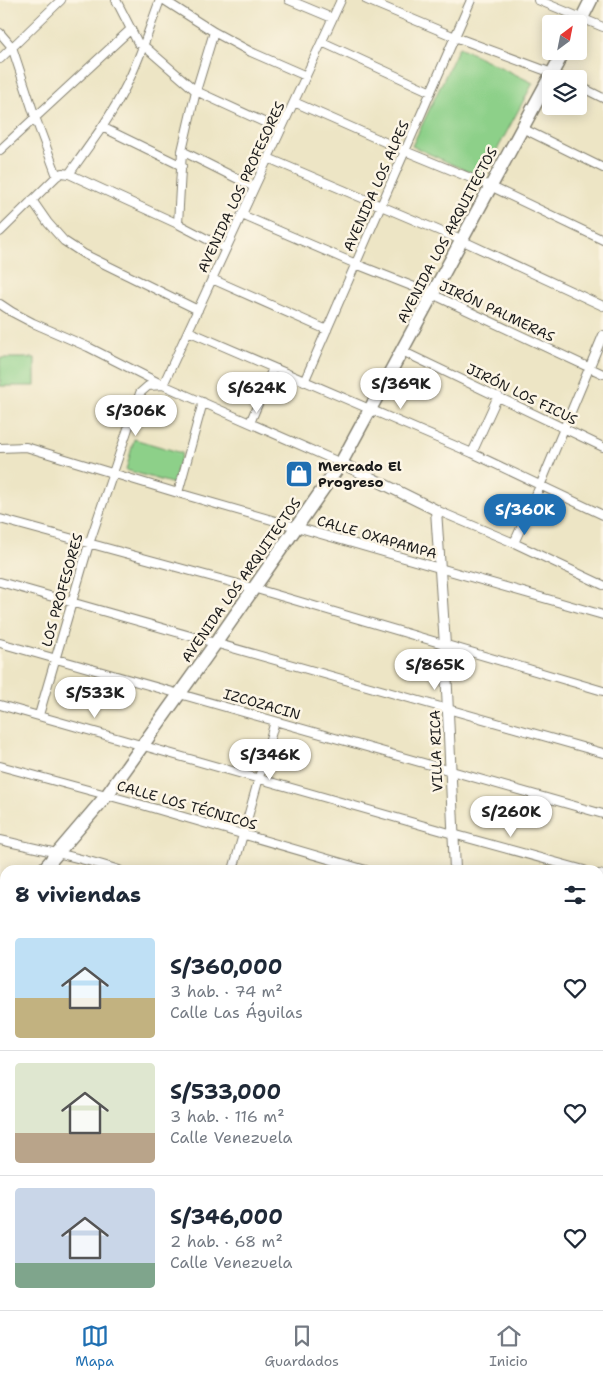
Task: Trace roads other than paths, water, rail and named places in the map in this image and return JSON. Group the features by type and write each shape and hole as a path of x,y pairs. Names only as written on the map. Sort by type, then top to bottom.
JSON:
{"main road":[{"path":"583,15 591,0"},
{"name":"AVENIDA LOS ARQUITECTOS","path":"48,865 107,795 341,464 542,91"}],"street":[{"path":"0,59 61,0"},
{"path":"116,0 138,43 143,45 196,91 281,130"},
{"path":"69,174 102,127 126,86 160,0"},
{"path":"164,0 214,32 251,52 306,76"},
{"path":"289,0 332,18"},
{"name":"AVENIDA LOS PROFESORES","path":"163,384 341,0"},
{"path":"368,0 455,37 544,70"},
{"name":"AVENIDA LOS ALPES","path":"304,382 472,0"},
{"path":"538,0 568,15"},
{"path":"588,23 603,27"},
{"path":"0,150 131,29"},
{"path":"178,224 182,151 196,91 214,32"},
{"path":"0,33 12,47 57,176"},
{"path":"322,42 431,92"},
{"path":"587,90 603,98"},
{"path":"294,102 405,152 490,186 603,240"},
{"path":"102,127 182,166"},
{"path":"522,128 603,168"},
{"path":"182,151 254,188"},
{"path":"268,158 461,240 603,306"},
{"path":"0,232 62,173 69,174 178,224 226,249"},
{"path":"32,200 48,223 64,241 84,254 198,310"},
{"name":"JIRÓN PALMERAS","path":"242,214 356,264 432,294 603,374"},
{"path":"212,279 327,330"},
{"path":"0,304 26,319 163,384 603,585"},
{"path":"188,330 304,382 372,409 472,453 602,514"},
{"path":"514,543 603,335"},
{"name":"JIRÓN LOS FICUS","path":"402,351 603,447"},
{"path":"250,423 273,368"},
{"name":"LOS PROFESORES","path":"40,715 88,544 140,393 148,386 163,384"},
{"path":"472,453 498,396"},
{"path":"178,493 204,402"},
{"name":"CALLE OXAPAMPA","path":"0,448 26,447 111,474 603,615"},
{"name":"VILLA RICA","path":"436,510 445,645 455,865"},
{"path":"0,519 253,588 603,691"},
{"path":"0,582 603,753"},
{"name":"IZCOZACIN","path":"0,642 603,814"},
{"path":"0,705 566,865"},
{"path":"235,865 276,721"},
{"name":"CALLE LOS TÉCNICOS","path":"0,766 349,865"},
{"path":"0,840 104,865"}],"place":[{"name":"Mercado El Progreso","path":"299,474"}]}
